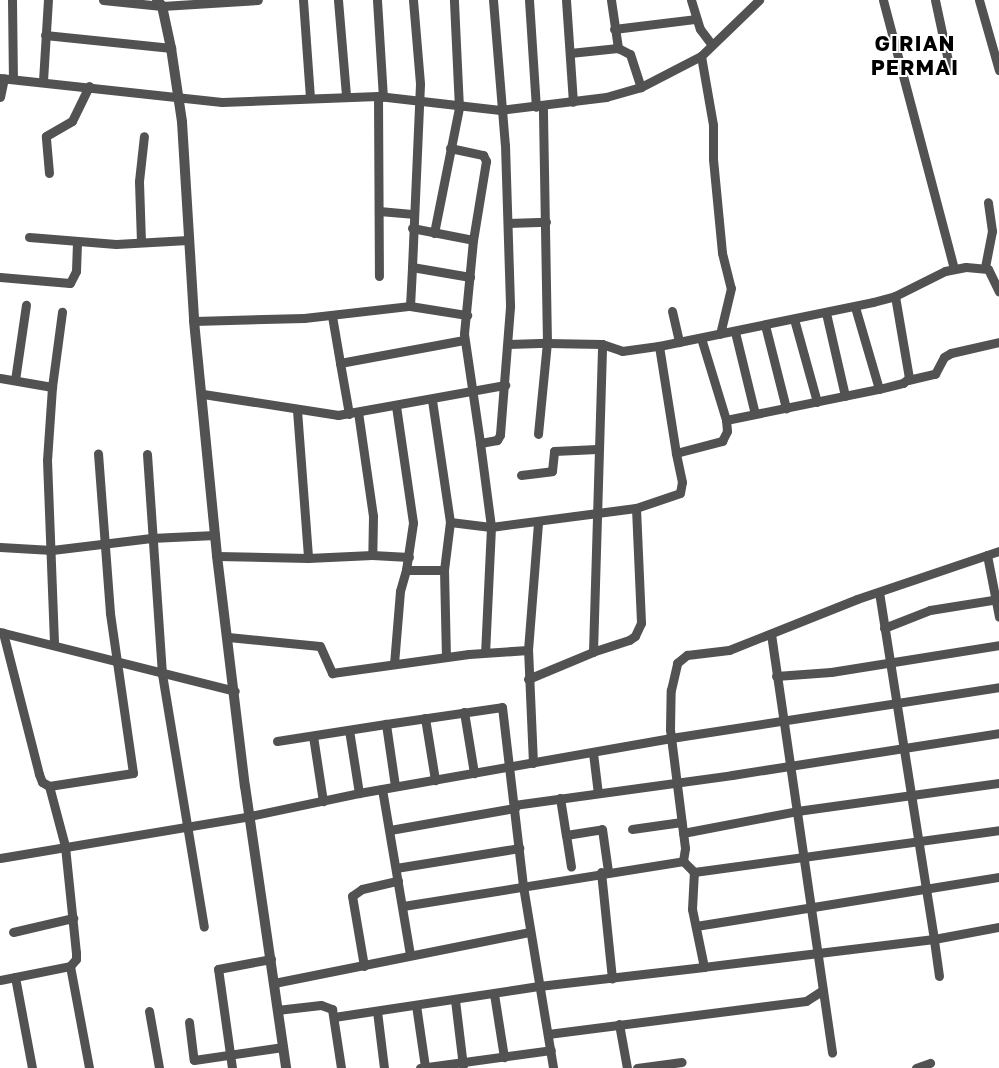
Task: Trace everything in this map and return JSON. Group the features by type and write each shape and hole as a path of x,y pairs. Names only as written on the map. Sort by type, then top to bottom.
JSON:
{"street":[{"path":"0,97 6,78 12,0"},
{"path":"43,81 48,0"},
{"path":"103,0 160,3 258,0"},
{"path":"303,0 310,98"},
{"path":"338,0 346,96"},
{"path":"376,0 381,97 379,276"},
{"path":"410,306 412,214 419,103 413,0"},
{"path":"434,232 459,108 454,0"},
{"path":"480,443 499,438 509,344 508,223 492,0"},
{"path":"529,0 539,106 546,222 547,343 538,434"},
{"path":"566,0 573,102"},
{"path":"611,0 618,48"},
{"path":"691,0 696,20 712,45"},
{"path":"883,0 954,268"},
{"path":"934,0 950,70"},
{"path":"979,0 999,70"},
{"path":"6,78 222,102 346,96 381,97 459,108 500,110 539,106 573,102 641,87 701,56 756,1"},
{"path":"160,3 171,48 178,98 194,321 203,394 217,556 250,816 286,1068"},
{"path":"614,29 696,20"},
{"path":"45,35 171,48"},
{"path":"570,52 618,48 630,54 641,87"},
{"path":"701,56 713,125 712,159 722,253 731,288 720,334"},
{"path":"49,173 46,136 72,121 89,86"},
{"path":"141,242 139,181 144,136"},
{"path":"450,148 485,158 473,240 464,340 491,527 485,652"},
{"path":"988,202 992,231 985,266 999,292"},
{"path":"379,212 412,214"},
{"path":"508,223 546,222"},
{"path":"412,228 473,240"},
{"path":"29,237 116,244 188,240"},
{"path":"0,277 70,283 76,271 77,241"},
{"path":"509,344 602,344 622,351 659,346 736,332 855,306 895,296 954,268 985,266"},
{"path":"412,267 470,277"},
{"path":"895,296 908,380"},
{"path":"15,380 26,305"},
{"path":"194,321 332,316 410,306 467,315"},
{"path":"855,306 879,390"},
{"path":"672,311 679,342"},
{"path":"54,645 52,550 47,460 52,387 62,312"},
{"path":"826,313 845,396"},
{"path":"332,316 340,363 353,413 373,516 372,556"},
{"path":"794,319 817,402"},
{"path":"765,325 786,408"},
{"path":"736,332 755,414"},
{"path":"676,453 722,440 727,431 726,420 701,338"},
{"path":"340,363 464,340"},
{"path":"726,420 879,390 908,380 935,374 944,357 952,353 999,342"},
{"path":"592,652 597,449 602,344"},
{"path":"450,522 491,527 595,516 636,508 680,493 682,482 659,346"},
{"path":"0,378 52,387"},
{"path":"203,394 298,410 353,413 505,386"},
{"path":"432,400 450,522 444,570 446,656"},
{"path":"394,664 400,592 409,557 412,511 396,406"},
{"path":"298,410 308,558"},
{"path":"521,475 552,471 554,451 597,449"},
{"path":"98,453 104,544 116,658 133,772 49,786 42,782 1,632 116,658 162,674 235,691"},
{"path":"147,454 151,538 162,674 204,927"},
{"path":"528,679 592,652 629,640 637,633 641,622 636,508"},
{"path":"533,763 528,650 538,523"},
{"path":"0,548 52,550 151,538 216,535"},
{"path":"694,872 683,861 682,822 671,738 671,690 673,675 682,658 729,650 879,592 999,550"},
{"path":"987,555 998,599 999,618"},
{"path":"217,556 308,558 409,557"},
{"path":"406,570 444,570"},
{"path":"879,592 939,976"},
{"path":"884,628 930,610 998,599"},
{"path":"771,634 782,720 819,951 832,1053"},
{"path":"228,637 320,646 332,673 446,656 528,650"},
{"path":"776,676 891,663 999,645"},
{"path":"0,858 186,825 250,816 395,786 671,738 999,688"},
{"path":"277,741 502,707 530,932 551,1050 552,1068"},
{"path":"464,712 474,773"},
{"path":"425,718 435,780"},
{"path":"386,724 395,786"},
{"path":"349,730 359,793"},
{"path":"390,830 560,798 676,783 999,733"},
{"path":"313,736 323,801"},
{"path":"593,753 598,792"},
{"path":"683,833 797,811 999,783"},
{"path":"0,980 70,966 76,959 74,918 65,846 49,786"},
{"path":"382,789 410,955"},
{"path":"560,798 571,867"},
{"path":"632,829 682,822"},
{"path":"566,835 602,829 612,978"},
{"path":"694,872 805,859 999,830"},
{"path":"396,868 519,848"},
{"path":"403,906 605,872 683,861"},
{"path":"694,872 691,895 704,967"},
{"path":"696,926 999,877"},
{"path":"364,966 352,896 362,889 398,881"},
{"path":"14,932 74,918"},
{"path":"334,1017 539,986 704,967 819,951 934,939 999,927"},
{"path":"274,983 530,932"},
{"path":"232,1068 218,969 271,959"},
{"path":"70,966 89,1068"},
{"path":"15,977 32,1068"},
{"path":"548,1034 806,1001 823,990"},
{"path":"494,994 504,1057"},
{"path":"455,1000 463,1065"},
{"path":"277,1010 327,1005 334,1017 341,1068"},
{"path":"416,1005 425,1067"},
{"path":"149,1011 159,1068"},
{"path":"377,1011 384,1068"},
{"path":"189,1022 195,1064 231,1055 283,1047"},
{"path":"620,1024 626,1068"},
{"path":"420,1068 463,1065 551,1050"},
{"path":"637,1068 682,1062"},
{"path":"916,1068 930,1064"}],"district":[{"name":"GIRIAN PERMAI","path":"915,55"}]}
